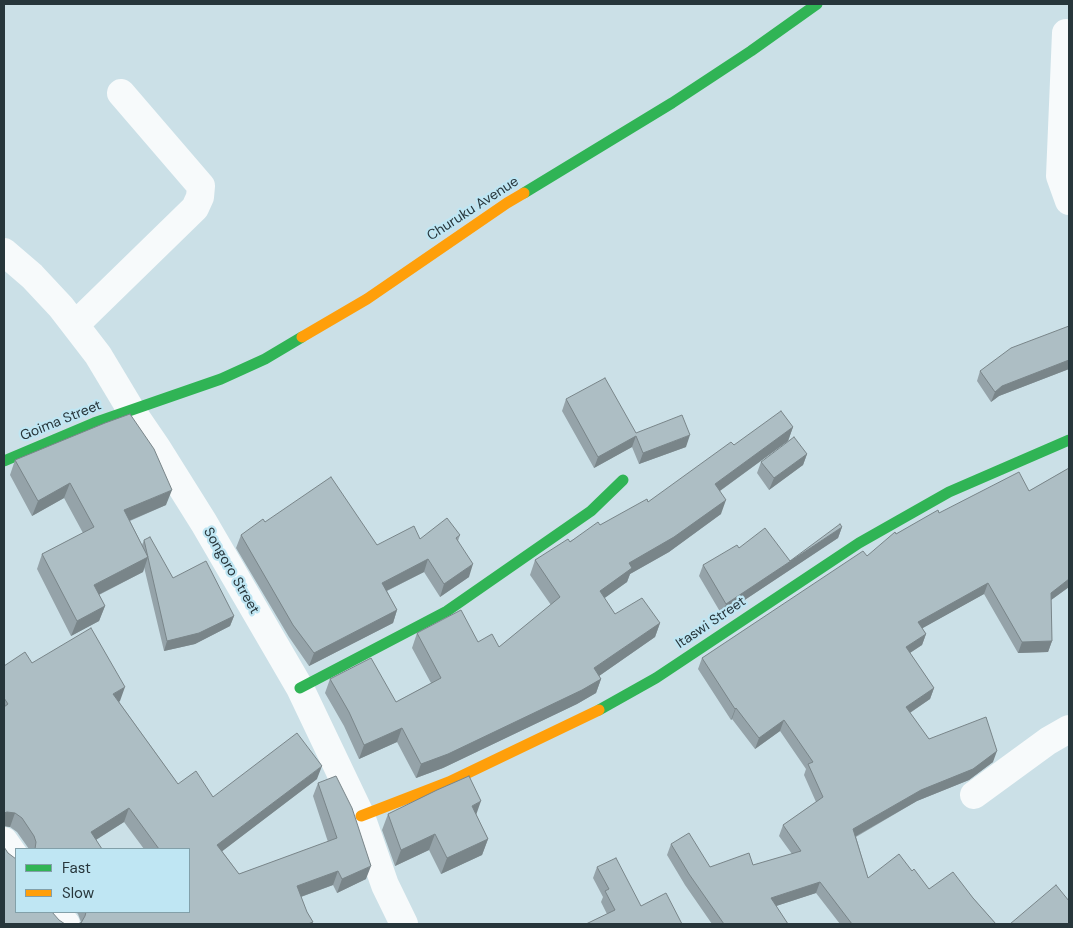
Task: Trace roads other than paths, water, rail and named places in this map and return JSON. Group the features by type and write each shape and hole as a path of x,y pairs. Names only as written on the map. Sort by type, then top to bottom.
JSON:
{"street":[{"name":"Churuku Avenue","path":"131,410 221,379 265,359 359,303 506,203 584,158 751,51 817,4"},
{"path":"1066,33 1060,176 1069,201"},
{"path":"75,325 195,208 200,197 201,186 121,93"},
{"name":"Songoro Street","path":"4,252 32,276 61,307 98,355 204,523 300,688 361,816 384,885 404,924"},
{"name":"Goima Street","path":"4,461 94,423 131,410"},
{"name":"Itaswi Street","path":"361,816 449,782 584,718 656,678 859,543 949,492 1069,440"},
{"path":"300,688 447,610 591,511 623,480"},
{"path":"974,795 1048,741 1069,729"},
{"path":"4,841 15,857"},
{"path":"57,913 66,924"}]}
